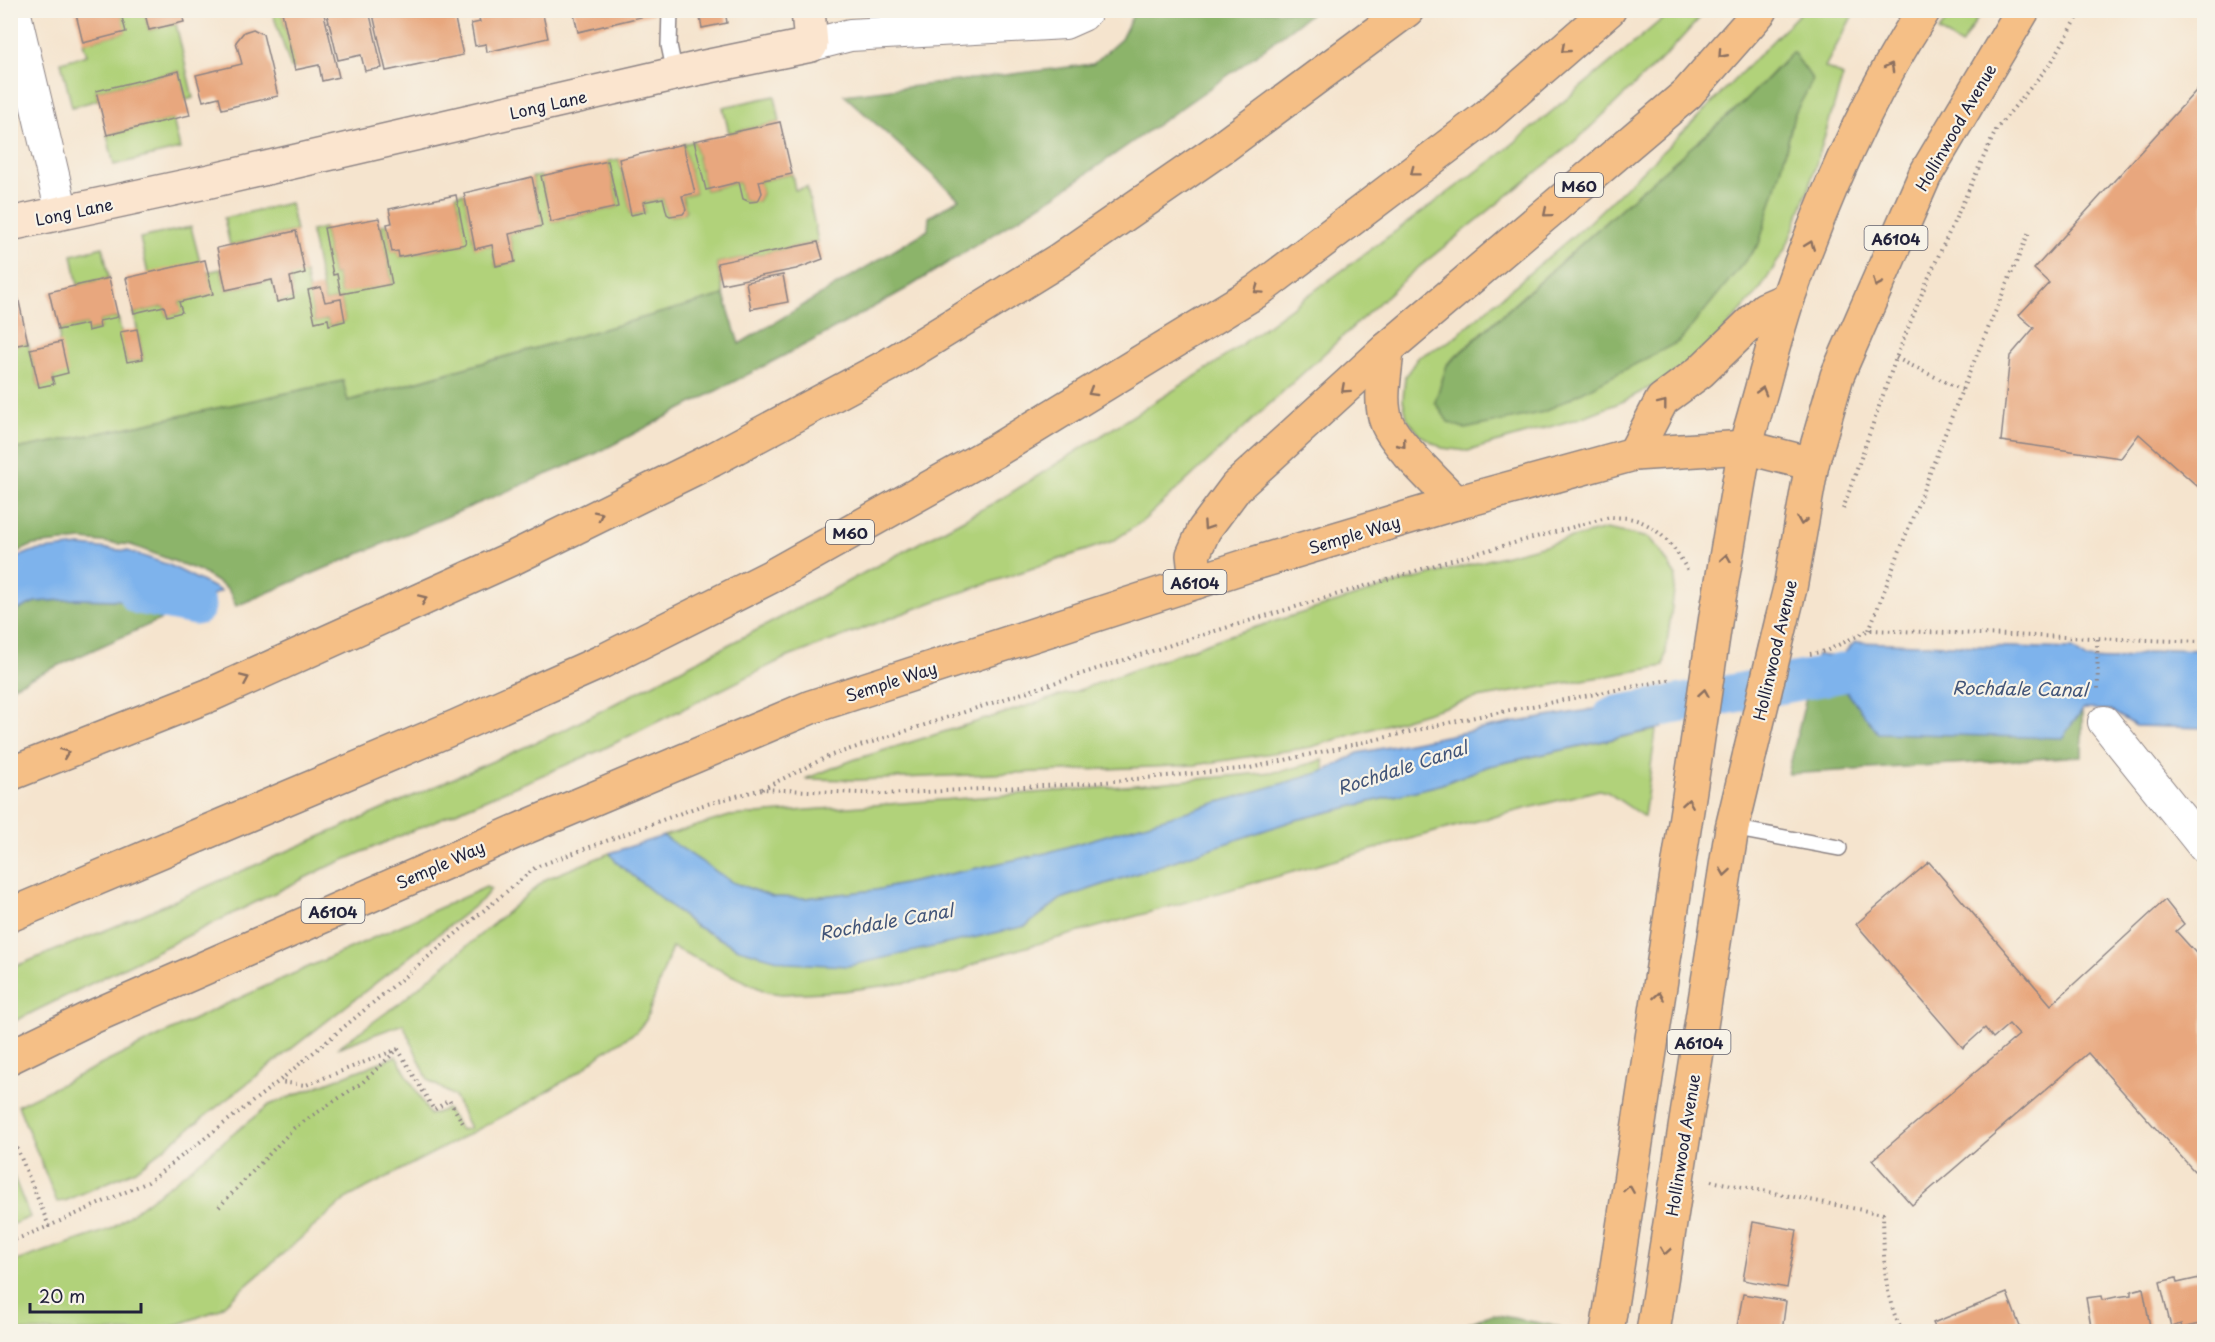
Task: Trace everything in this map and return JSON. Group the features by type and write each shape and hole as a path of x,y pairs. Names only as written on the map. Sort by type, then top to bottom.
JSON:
{"main road":[{"path":"10,774 210,695 513,558 712,460 889,365 1059,260 1224,146 1407,10"},
{"name":"M60","path":"10,915 456,727 601,662 772,576 997,450 1257,291 1485,118 1609,10"},
{"name":"M60","path":"1196,582 1193,555 1203,530 1236,488 1388,349 1687,94 1761,10"},
{"name":"A6104","path":"1607,1332 1716,616 1745,447 1788,299 1840,168 1864,117 1924,10"},
{"name":"Hollinwood Avenue","path":"1653,1332 1732,828 1790,588 1812,464 1838,376 1924,175 2023,10"},
{"path":"1634,454 1662,400 1700,372 1765,309 1788,299"},
{"path":"1388,349 1383,400 1387,422 1401,444 1456,503"},
{"name":"Semple Way","path":"10,1057 90,1018 524,828 811,707 1196,582 1456,503 1634,454 1745,447 1812,464"}],"street":[{"path":"14,10 62,213"},
{"path":"808,10 811,45"},
{"name":"Long Lane","path":"10,224 203,183 850,35 1065,23 1083,15 1087,10"},
{"path":"2101,708 2205,847"}],"lane":[{"path":"670,10 669,45 675,74"},
{"path":"1732,828 1839,848"}],"path":[{"path":"1842,513 1896,358 1927,281 1997,128 2051,63 2082,10"},
{"path":"1869,630 1962,390 2029,232"},
{"path":"1896,358 1962,390"},
{"path":"10,1242 148,1182 278,1082 536,867 700,806 762,789 829,756 1181,642 1444,563 1610,517 1634,519 1656,530 1679,554 1687,570"},
{"path":"1802,655 1826,651 1869,630 2205,642"},
{"path":"2097,639 2101,708"},
{"path":"762,789 884,794 1083,784 1250,768 1475,717 1674,679"},
{"path":"278,1082 306,1085 398,1049"},
{"path":"398,1049 434,1110 449,1101 464,1125"},
{"path":"219,1207 294,1128 363,1082 398,1049"},
{"path":"10,1131 49,1226"},
{"path":"1705,1180 1883,1214 1884,1267 1894,1318 1903,1332"}],"green space":[{"path":"144,11 149,30 176,24 193,98 186,100 179,71 96,91 98,100 72,107 61,62 87,55 83,43 125,32 121,14"},
{"path":"272,11 290,11 282,13 295,68 291,68"},
{"path":"1135,11 1314,11 1240,67 1056,195 906,289 812,341 595,454 236,606 228,589 200,571 131,545 82,540 33,545 11,555 11,450 343,381 348,401 724,295 739,344 928,230 929,217 959,199 844,95 1093,64 1121,39"},
{"path":"1672,11 1706,11 1668,53 1580,137 1408,276 1144,520 1113,541 933,602 783,659 601,750 325,868 11,1023 11,968 121,924 566,729 778,619 1001,499 1212,366 1502,153"},
{"path":"1802,11 1855,11 1825,67 1843,76 1808,191 1786,248 1761,288 1709,347 1664,380 1624,401 1583,417 1468,451 1442,448 1420,435 1407,418 1403,400 1405,377 1418,357 1450,341 1588,223 1689,126","holes":["1792,52 1812,80 1794,115 1782,167 1447,364 1638,193 1745,101"]},
{"path":"1952,11 1982,11 1961,45 1939,31"},
{"path":"1793,52 1813,80 1794,115 1782,167 1759,244 1680,341 1544,412 1465,429 1448,422 1435,402 1447,365 1638,193 1745,101"},
{"path":"775,96 780,122 729,133 723,107"},
{"path":"173,119 180,149 114,165 107,135"},
{"path":"694,141 706,190 739,182 743,199 750,202 758,201 762,194 759,181 792,174 795,190 807,187 818,242 717,263 724,295 347,401 343,381 11,450 10,340 12,346 28,343 39,387 54,383 59,330 87,324 89,331 100,328 99,321 118,317 127,362 143,359 134,313 164,306 167,316 181,312 179,302 212,294 208,272 221,269 226,290 272,280 278,302 294,298 290,277 305,273 315,322 328,319 329,325 345,321 341,299 325,302 311,231 324,228 333,275 337,274 341,293 392,284 381,225 387,224 392,251 398,251 400,257 465,244 456,195 464,193 475,248 492,245 496,266 515,262 509,234 542,226 532,177 541,176 552,222 618,207 608,161 619,159 631,215 645,212 643,202 663,198 667,214 671,216 683,214 686,210 682,196 695,193 683,144"},
{"path":"290,203 296,231 230,245 224,218"},
{"path":"191,227 200,262 148,274 140,238"},
{"path":"103,247 109,278 78,285 72,255"},
{"path":"1606,529 1649,538 1676,576 1664,666 1472,699 1311,747 1195,765 858,780 805,779 853,760 1079,690 1224,637 1392,585"},
{"path":"76,599 119,600 175,613 11,687 10,613 35,602"},
{"path":"1808,689 2082,709 2082,756 1788,774"},
{"path":"1656,730 1644,817 1607,792 1599,790 1442,830 984,959 957,973 919,981 843,991 782,994 767,992 672,947 646,1020 636,1032 602,1053 582,1070 530,1102 347,1198 218,1310 158,1332 11,1331 10,1263 111,1229 269,1105 396,1056 430,1115 447,1109 461,1130 470,1128 454,1096 428,1080 403,1024 337,1048 401,1002 546,879 610,853 616,862 694,925 739,949 1026,926 1061,899 1292,821 1439,785 1489,766"},
{"path":"1323,760 1325,771 1046,853 876,890 806,898 773,897 732,882 663,836 730,816 1126,786 1283,771"},
{"path":"486,887 491,889 482,900 136,1170 65,1201 57,1202 18,1105 213,1010"},
{"path":"10,1168 30,1217 11,1225 10,1225"},
{"path":"1492,1314 1560,1327 1560,1331 1479,1331 1469,1323"}],"water":[{"path":"81,546 128,551 169,565 221,591 175,613 119,600 76,599 35,602 11,613 11,560 33,551"},
{"path":"1855,642 2073,649 2086,659 2113,660 2166,649 2204,650 2204,728 2136,726 2110,710 2083,709 2062,738 1878,733 1847,692 1808,689 1817,655 1840,657"},
{"path":"1666,697 1662,728 1489,766 1439,785 1292,821 1061,899 1026,926 848,966 789,963 739,949 694,925 616,862 610,853 663,836 732,882 773,897 806,898 876,890 1046,853 1325,771 1358,753 1512,723"}],"building":[{"path":"75,10 131,11 121,14 126,32 83,43"},
{"path":"144,10 181,10 184,22 149,30"},
{"path":"323,10 339,77 322,81 319,65 295,70 282,12"},
{"path":"326,10 369,10 382,68 365,71 361,55 338,60"},
{"path":"372,10 453,10 463,55 386,71"},
{"path":"477,10 542,10 548,38 487,52 486,44 475,46 471,24 480,22"},
{"path":"573,10 652,10 653,14 578,32"},
{"path":"725,10 727,23 702,28 699,13"},
{"path":"253,29 263,34 278,96 222,109 219,97 203,101 196,75 242,64 236,42 244,32"},
{"path":"179,71 190,115 107,135 96,91"},
{"path":"2204,82 2204,492 2139,434 2121,458 2001,441 2010,356 2034,328 2019,315 2049,283 2034,269"},
{"path":"780,122 792,174 759,181 762,193 758,201 750,202 743,199 739,182 706,190 694,141"},
{"path":"683,144 695,193 682,196 686,210 683,214 670,216 667,214 663,198 643,202 645,212 631,215 619,159"},
{"path":"608,161 618,207 551,222 541,176"},
{"path":"532,177 542,226 509,234 515,262 496,266 492,245 475,249 464,193"},
{"path":"456,195 466,244 399,257 398,251 392,252 387,224 392,223 389,209"},
{"path":"379,218 392,284 341,294 337,274 333,275 324,228"},
{"path":"296,231 305,273 290,277 294,298 277,302 272,280 226,290 217,248"},
{"path":"818,242 823,259 796,269 722,284 717,263"},
{"path":"205,260 213,294 179,302 182,312 167,316 164,306 134,313 126,278"},
{"path":"783,275 788,302 751,309 746,282"},
{"path":"109,278 118,317 99,321 100,328 88,331 87,324 58,330 49,292"},
{"path":"321,287 325,302 341,299 345,321 329,325 328,319 315,322 308,290"},
{"path":"18,297 28,343 12,346 10,298"},
{"path":"137,329 143,359 127,362 120,332"},
{"path":"61,342 68,373 52,377 54,384 39,387 30,349"},
{"path":"1929,862 2051,1005 2165,900 2184,924 2176,931 2204,962 2204,1162 2194,1171 2088,1053 1912,1205 1872,1160 2019,1035 2009,1024 1993,1038 1985,1028 1963,1048 1856,924"},
{"path":"1753,1222 1797,1230 1787,1288 1743,1280"},
{"path":"2204,1277 2204,1323 2182,1328 2181,1324 2171,1327 2160,1282 2176,1278 2177,1283"},
{"path":"2143,1288 2151,1332 2092,1332 2086,1298 2101,1296 2102,1300 2131,1295 2131,1291"},
{"path":"2007,1293 2022,1332 1937,1332 1933,1323"},
{"path":"1743,1294 1786,1301 1782,1332 1736,1332"}],"waterway":[{"name":"Rochdale Canal","path":"139,595 196,606"},
{"name":"Rochdale Canal","path":"1613,716 1853,671 1862,673"}]}
